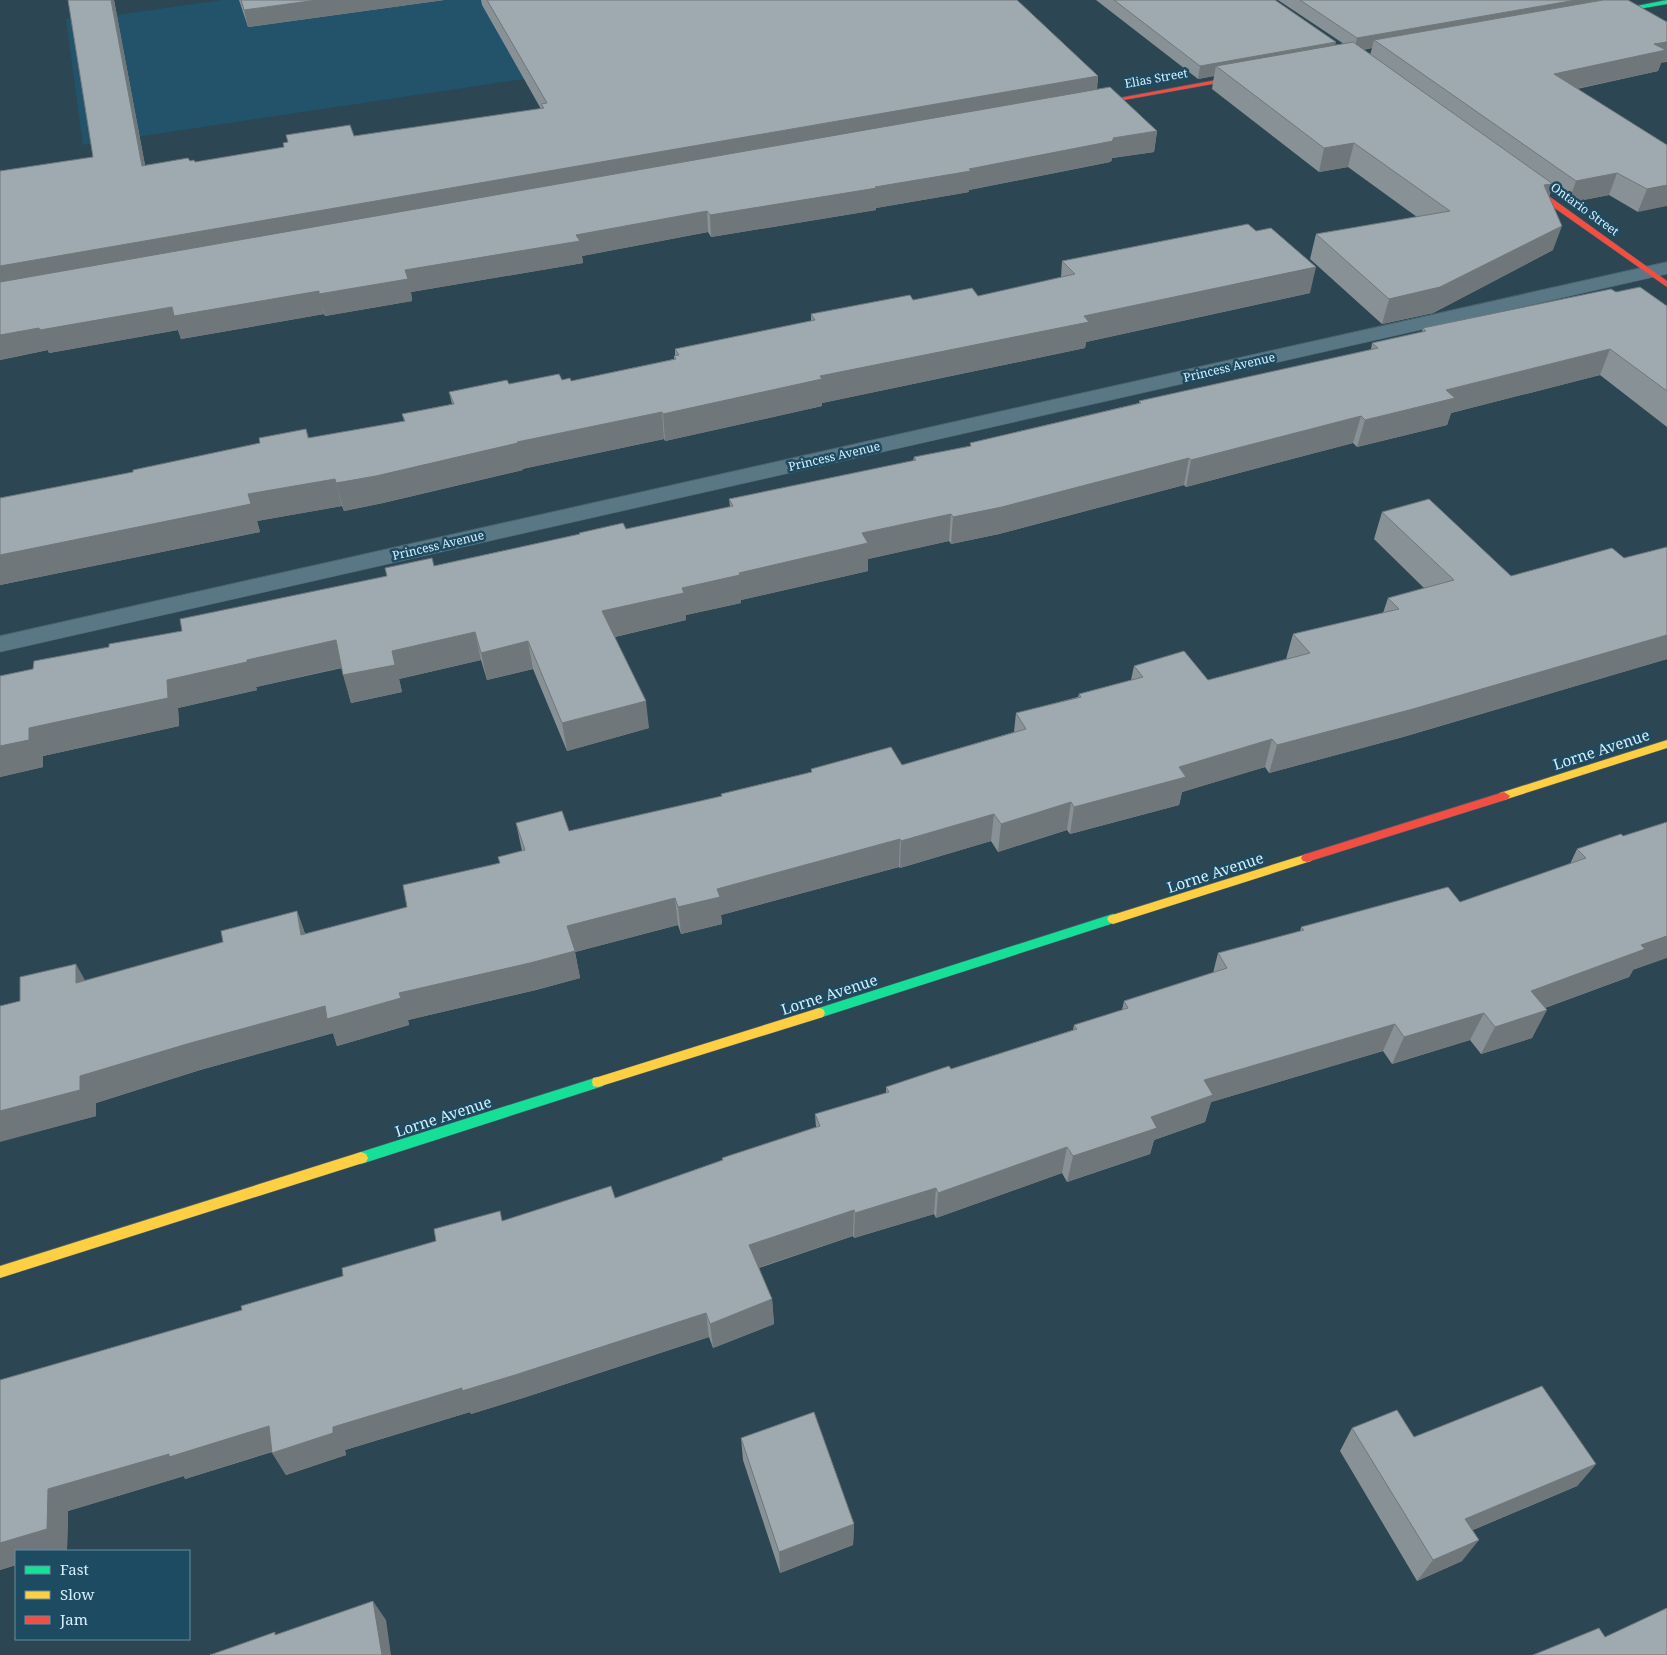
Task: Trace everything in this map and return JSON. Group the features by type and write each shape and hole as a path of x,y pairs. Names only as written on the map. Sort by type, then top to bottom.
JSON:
{"street":[{"path":"1590,15 1667,2"},
{"name":"Elias Street","path":"1076,106 1262,74"},
{"name":"Ontario Street","path":"1512,174 1658,270 1667,285"},
{"name":"Princess Avenue","path":"0,644 1658,270"},
{"name":"Lorne Avenue","path":"0,1272 1667,744"}],"shaded area":[{"path":"222,0 1007,0 570,72 83,145 66,19 117,15"}],"building":[{"path":"68,0 111,0 142,166 188,158 190,161 194,160 195,162 284,147 283,143 288,142 286,135 350,125 354,136 544,108 541,104 547,103 487,0 1017,0 1098,76 0,266 0,171 93,157"},
{"path":"241,0 317,0 244,10"},
{"path":"1114,0 1275,0 1336,42 1200,66"},
{"path":"1300,0 1576,0 1357,38"},
{"path":"1603,0 1628,0 1667,22 1667,42 1654,44 1666,50 1554,74 1667,145 1667,185 1647,189 1617,173 1576,181 1374,40"},
{"path":"1353,42 1553,184 1544,185 1562,226 1440,287 1389,299 1316,234 1450,211 1354,143 1324,148 1216,66"},
{"path":"1110,87 1157,131 1113,138 1115,139 1113,141 969,169 971,171 875,187 877,188 710,215 707,211 576,235 580,241 405,270 408,279 319,294 319,291 174,316 172,307 0,335 0,282"},
{"path":"1248,224 1256,231 1271,228 1316,267 1084,316 1089,322 820,376 822,379 663,414 662,412 517,442 376,476 336,483 335,479 248,494 251,504 0,555 0,498 133,472 133,470 260,443 259,438 306,429 308,438 405,421 402,414 454,404 449,392 507,380 509,384 559,374 562,380 570,378 571,381 676,359 674,356 679,355 675,349 815,320 811,314 910,295 913,300 972,288 978,296 1075,274 1062,261"},
{"path":"1640,287 1667,306 1667,391 1610,349 1446,390 1455,398 1365,420 1361,416 1191,460 1189,458 1002,507 953,517 951,514 862,533 868,543 739,573 740,575 682,588 684,593 602,611 646,701 562,723 528,641 481,653 475,632 392,651 395,665 343,675 336,640 167,680 168,698 29,728 29,740 0,746 0,676 33,669 34,661 109,647 109,644 182,631 180,619 387,576 385,568 432,558 434,566 623,523 626,529 733,506 729,499 916,460 914,457 971,446 970,443 1141,403 1139,401 1378,348 1372,343 1426,331 1423,328 1611,289 1616,292"},
{"path":"1429,499 1511,576 1612,548 1624,558 1667,547 1667,635 1413,709 1277,745 1272,739 1179,767 1186,777 1074,807 1071,802 1001,824 994,814 901,841 900,839 717,889 720,897 678,907 675,898 567,926 575,951 399,993 401,998 327,1019 325,1006 187,1044 80,1076 80,1090 0,1111 0,1006 20,1001 20,977 76,964 76,983 223,942 221,931 297,911 301,935 407,907 403,885 500,863 498,857 525,850 516,823 562,811 569,831 722,796 721,794 812,772 811,769 891,747 902,765 1026,729 1016,713 1081,697 1079,694 1143,677 1134,666 1184,651 1208,680 1310,653 1293,634 1399,609 1388,598 1454,580 1382,512"},
{"path":"1667,822 1667,936 1641,945 1645,949 1531,991 1547,1010 1495,1027 1484,1013 1404,1037 1395,1024 1204,1080 1213,1095 1151,1117 1157,1128 1073,1156 1067,1147 938,1193 936,1188 855,1213 854,1210 749,1245 772,1299 710,1324 706,1313 515,1375 462,1391 462,1388 333,1427 333,1433 272,1453 269,1426 169,1457 169,1454 48,1489 47,1529 0,1543 0,1380 242,1310 241,1306 343,1276 342,1268 436,1241 434,1229 500,1211 502,1221 611,1186 615,1198 723,1160 722,1158 820,1126 815,1114 889,1092 886,1087 949,1066 951,1069 1077,1029 1074,1025 1128,1008 1124,1001 1227,968 1218,953 1304,930 1301,927 1448,887 1460,902 1586,858 1577,849 1621,834 1623,836"},
{"path":"1542,1386 1596,1464 1465,1519 1479,1540 1433,1560 1352,1428 1397,1410 1414,1437"},
{"path":"814,1412 854,1524 779,1552 741,1438"},
{"path":"373,1601 382,1655 210,1655 275,1632 275,1635"},
{"path":"1667,1608 1667,1655 1533,1655 1599,1628 1605,1637"}],"traffic: fast":[{"path":"1604,13 1667,2"},
{"path":"819,1013 1113,919"},
{"path":"361,1158 598,1082"}],"traffic: slow":[{"path":"1504,796 1667,744"},
{"path":"1113,919 1307,858"},
{"path":"598,1082 819,1013"},
{"path":"0,1272 361,1158"}],"traffic: jam":[{"path":"1085,105 1249,76"},
{"path":"1522,181 1667,285"},
{"path":"1307,858 1504,796"}]}
